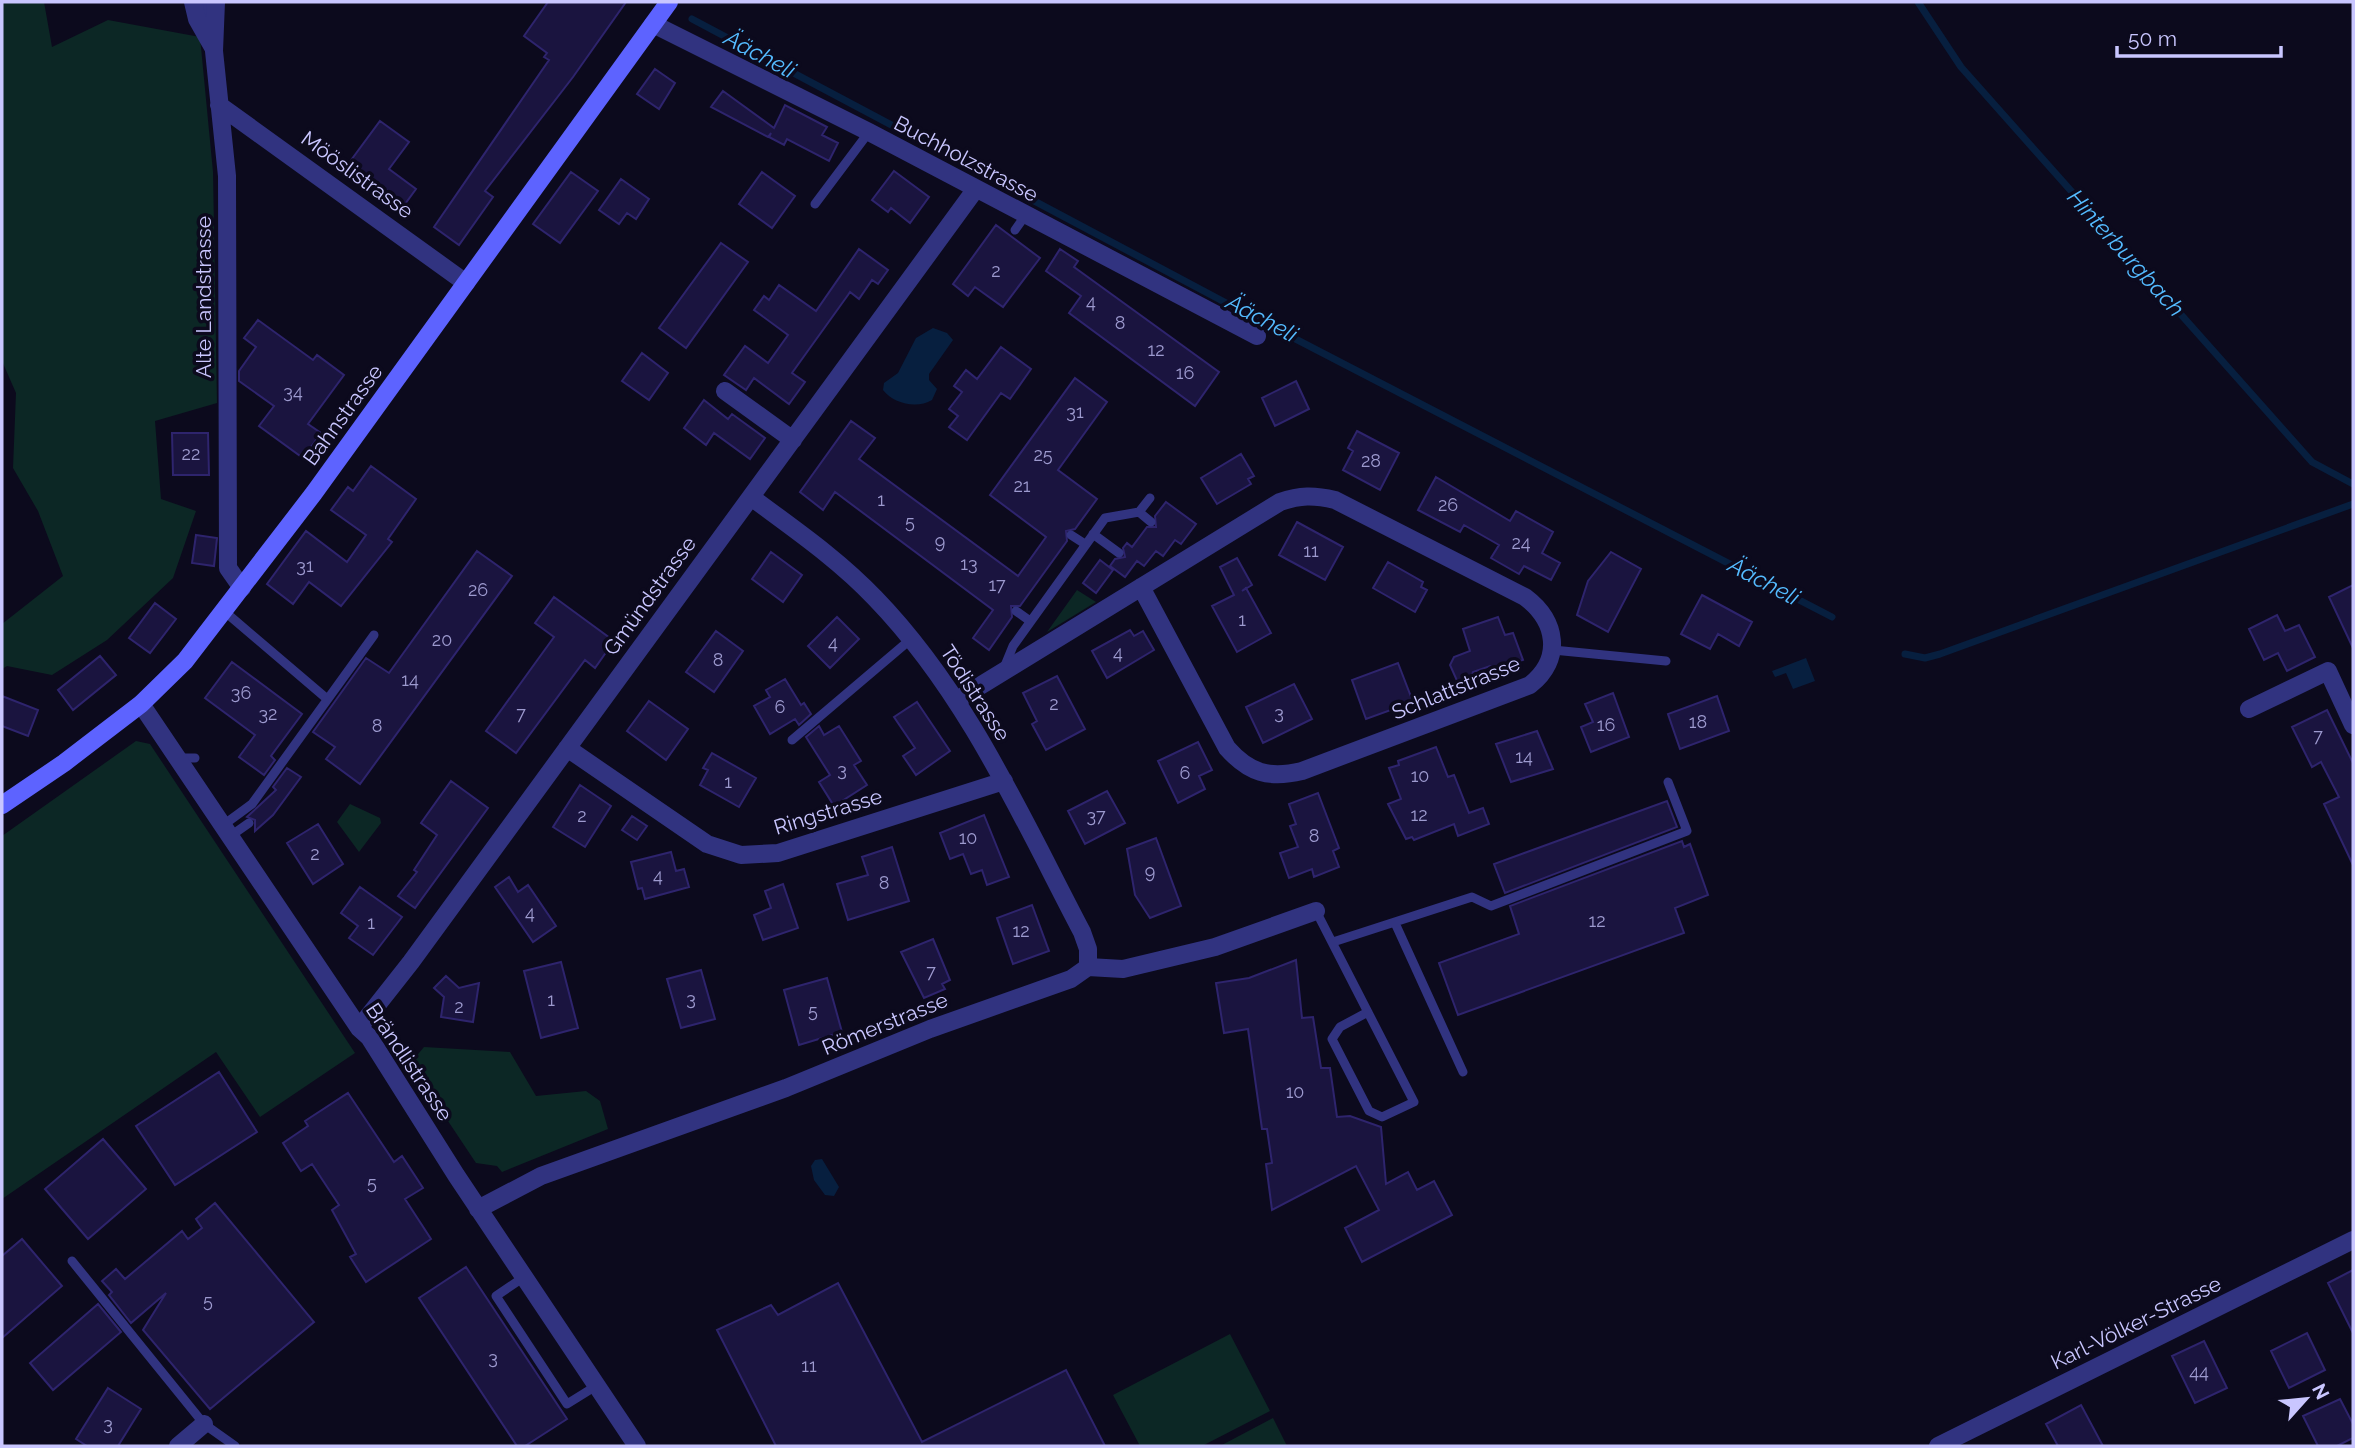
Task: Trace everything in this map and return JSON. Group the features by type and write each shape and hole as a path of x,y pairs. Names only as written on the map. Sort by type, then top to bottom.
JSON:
{"main road":[{"name":"Bahnstrasse","path":"2,805 64,763 141,704 185,661 242,588 669,2"}],"street":[{"path":"193,2 197,19 214,51"},
{"name":"Alte Landstrasse","path":"216,2 214,51 227,176 228,568 242,588"},
{"name":"Buchholzstrasse","path":"653,24 869,132 975,190 1020,223 1257,335"},
{"name":"Mööslistrasse","path":"219,105 466,283"},
{"name":"Gmündstrasse","path":"359,1028 975,190"},
{"path":"725,391 793,440"},
{"path":"957,700 1280,502 1316,495 1335,500 1525,597 1546,618 1553,638 1553,650"},
{"name":"Tödistrasse","path":"751,497 836,561 911,639 957,700 1004,781 1082,932 1088,949 1088,967"},
{"name":"Schlattstrasse","path":"1141,587 1227,748 1247,767 1273,776 1302,771 1530,685 1542,676 1553,650"},
{"path":"2249,709 2328,671 2353,725"},
{"name":"Brändlistrasse","path":"141,704 359,1028 369,1037 478,1209 637,1446"},
{"name":"Ringstrasse","path":"567,748 707,844 741,855 778,853 1004,781"},
{"path":"1088,967 1123,969 1215,947 1316,911"},
{"name":"Römerstrasse","path":"478,1209 541,1176 786,1088 930,1029 1071,979 1088,967"},
{"name":"Karl-Völker-Strasse","path":"1938,1446 2353,1240"},
{"path":"178,1446 204,1424"}],"lane":[{"path":"203,2 214,51"},
{"path":"816,204 869,132"},
{"path":"1002,673 1013,646 1105,518 1139,512 1150,498"},
{"path":"1139,512 1151,522"},
{"path":"1093,534 1119,553"},
{"path":"1071,535 1085,544"},
{"path":"224,611 326,698"},
{"path":"1016,611 1030,621"},
{"path":"225,831 252,804 374,635"},
{"path":"792,740 911,639"},
{"path":"1553,650 1666,661"},
{"path":"177,757 195,758"},
{"path":"1333,942 1472,897 1491,906 1687,831 1668,782"},
{"path":"225,831 249,823"},
{"path":"1316,911 1414,1101 1382,1117 1368,1109 1332,1039 1340,1027 1368,1012"},
{"path":"1395,923 1463,1072"},
{"path":"1366,1121 1368,1109"},
{"path":"72,1261 204,1424 231,1445"},
{"path":"524,1277 496,1296 560,1394 567,1404 596,1386"}],"green space":[{"path":"2,2 44,2 52,47 108,20 200,37 213,172 217,403 155,421 161,499 196,511 173,578 107,640 52,675 7,666 2,669 2,624 63,576 38,511 13,468 16,393 2,361"},
{"path":"1077,590 1096,602 1047,632"},
{"path":"136,741 150,744 355,1053 260,1117 216,1052 2,1199 2,836"},
{"path":"350,804 380,818 381,823 359,852 337,822"},
{"path":"424,1047 510,1052 536,1096 586,1091 600,1101 608,1129 502,1172 497,1166 476,1163 436,1103 414,1059"},
{"path":"1230,1334 1270,1411 1202,1446 1140,1446 1113,1395"},
{"path":"1273,1418 1287,1446 1220,1446"}],"water":[{"path":"933,328 947,333 953,340 929,374 929,380 937,389 932,400 920,404 906,404 893,399 883,390 884,383 898,373 916,338"},
{"path":"1806,658 1815,681 1793,689 1786,673 1775,677 1772,671"},
{"path":"822,1159 839,1187 834,1196 825,1195 814,1180 811,1166 815,1160"}],"building":[{"path":"548,2 626,2 573,77 485,191 493,197 459,245 434,227 549,60 544,57 547,53 524,36"},
{"path":"655,69 675,83 659,109 637,94"},
{"path":"723,91 774,128 785,105 827,127 822,135 838,143 829,161 787,139 784,145 769,137 771,133 768,137 711,107"},
{"path":"380,121 409,142 389,169 416,189 405,204 378,184 375,188 346,167"},
{"path":"894,171 929,197 910,223 891,208 888,212 872,200"},
{"path":"571,172 598,191 560,243 533,224"},
{"path":"762,172 795,196 772,228 739,204"},
{"path":"621,179 649,199 636,219 627,213 619,224 599,210"},
{"path":"996,225 1040,258 1003,307 975,287 968,296 953,284"},
{"path":"721,243 748,262 686,348 659,328"},
{"path":"859,249 888,270 878,284 872,280 859,299 850,292 792,373 805,382 789,404 754,378 746,390 724,375 745,346 768,363 788,335 754,310 764,296 769,300 779,285 816,311"},
{"path":"1060,249 1078,261 1074,267 1219,372 1195,406 1069,313 1081,296 1046,271"},
{"path":"258,320 313,360 317,355 344,375 308,424 321,433 303,458 259,426 274,406 239,381 239,371 256,347 244,338"},
{"path":"1001,347 1031,369 1010,399 1001,393 967,440 949,427 958,416 949,409 962,392 954,386 966,370 977,379"},
{"path":"642,353 668,373 649,400 622,381"},
{"path":"1075,378 1107,402 1058,470 1097,499 1075,529 1066,531 1067,541 1020,606 1011,606 1012,617 989,650 973,638 993,610 835,492 823,510 800,492 851,421 875,438 859,459 1018,576 1046,537 990,495"},
{"path":"1296,381 1309,409 1275,426 1262,398"},
{"path":"704,400 728,419 732,414 765,438 750,459 714,433 706,445 684,428"},
{"path":"1357,431 1399,453 1380,490 1343,470 1353,451 1348,448"},
{"path":"172,433 208,433 209,475 173,475"},
{"path":"1241,454 1254,476 1248,479 1251,484 1217,504 1201,478"},
{"path":"371,466 416,499 388,539 392,542 341,606 309,582 293,604 267,584 306,531 347,562 366,535 331,510 348,487 353,491"},
{"path":"1436,477 1510,521 1516,511 1553,532 1542,553 1560,563 1551,580 1524,566 1519,574 1491,558 1499,545 1464,525 1460,532 1418,510"},
{"path":"1166,502 1196,524 1181,544 1175,540 1163,556 1156,551 1144,566 1137,561 1125,577 1110,566 1115,559 1125,557 1123,548 1127,543 1132,547 1147,527 1156,527 1155,516"},
{"path":"1297,522 1343,547 1325,580 1279,555"},
{"path":"196,535 217,538 214,566 192,563"},
{"path":"477,551 512,576 360,784 326,759 335,747 313,732 366,658 389,673"},
{"path":"771,552 802,575 783,602 752,579"},
{"path":"1611,552 1641,569 1608,632 1577,615 1588,581"},
{"path":"1237,558 1252,585 1246,588 1271,633 1237,652 1212,606 1234,595 1220,567"},
{"path":"1100,560 1113,570 1096,593 1083,583"},
{"path":"1388,562 1423,582 1421,587 1427,590 1415,612 1373,588"},
{"path":"2353,585 2353,648 2329,597"},
{"path":"1702,595 1752,622 1739,646 1718,634 1710,649 1681,634"},
{"path":"554,597 614,641 595,668 585,660 516,753 486,731 554,637 535,623"},
{"path":"155,603 176,619 150,653 129,638"},
{"path":"2277,615 2285,631 2299,625 2315,657 2287,671 2278,653 2264,660 2249,629"},
{"path":"837,617 859,639 830,668 808,646"},
{"path":"1498,617 1505,635 1513,633 1523,660 1497,669 1490,666 1473,672 1471,677 1458,683 1450,665 1454,657 1470,651 1463,629"},
{"path":"1130,630 1134,636 1143,631 1154,650 1107,678 1092,651"},
{"path":"716,631 743,651 714,692 686,672"},
{"path":"100,656 116,675 73,710 58,690"},
{"path":"232,662 302,714 271,756 275,760 264,775 239,757 255,735 205,698"},
{"path":"1398,663 1413,702 1366,719 1352,680"},
{"path":"1057,676 1085,729 1046,750 1032,724 1037,721 1023,693"},
{"path":"785,679 801,705 804,703 811,714 799,725 795,719 770,734 754,706 770,697 766,690"},
{"path":"1294,684 1312,719 1263,743 1246,707"},
{"path":"1613,693 1629,737 1591,752 1581,727 1593,722 1585,704"},
{"path":"2,696 38,710 28,736 2,726"},
{"path":"1717,696 1729,731 1680,749 1668,714"},
{"path":"649,701 688,729 666,760 627,731"},
{"path":"917,702 950,751 916,775 903,756 915,748 894,717"},
{"path":"2327,710 2353,763 2353,865 2324,804 2339,797 2321,762 2312,767 2292,727"},
{"path":"819,726 824,735 839,726 861,761 854,765 867,785 834,806 819,782 830,775 806,737"},
{"path":"1537,731 1553,769 1511,782 1496,744"},
{"path":"1198,742 1212,770 1199,776 1205,789 1178,803 1158,761"},
{"path":"1436,747 1448,777 1454,775 1469,813 1483,808 1489,824 1458,836 1454,824 1414,840 1412,837 1406,839 1388,804 1401,799 1389,768 1399,765 1398,761"},
{"path":"712,753 756,778 739,807 700,785 708,770 703,768"},
{"path":"287,768 301,777 273,815 255,831 255,820 247,817 276,790 273,787"},
{"path":"451,781 488,808 415,908 398,896 417,872 414,870 437,835 421,823"},
{"path":"580,785 611,806 585,847 553,827"},
{"path":"1107,791 1125,823 1085,844 1068,811"},
{"path":"1318,793 1339,848 1333,851 1339,867 1314,877 1312,869 1289,878 1280,853 1298,847 1290,826 1296,824 1289,804"},
{"path":"1667,801 1677,827 1505,893 1494,864"},
{"path":"984,815 1009,877 987,885 982,870 971,874 963,854 950,859 940,833"},
{"path":"632,816 647,826 637,840 622,830"},
{"path":"318,824 343,864 313,884 287,843"},
{"path":"1156,838 1181,906 1150,918 1135,895 1127,849"},
{"path":"1682,841 1684,847 1690,844 1708,895 1675,908 1684,933 1458,1015 1439,963 1519,934 1510,906"},
{"path":"892,847 909,901 848,920 837,884 868,875 862,857"},
{"path":"671,852 676,871 684,869 689,887 645,899 642,888 638,889 631,862"},
{"path":"509,877 518,892 528,885 556,926 533,942 495,887"},
{"path":"783,884 798,928 763,940 754,915 771,908 765,891"},
{"path":"360,887 402,917 373,955 349,938 358,926 341,913"},
{"path":"1032,905 1049,951 1013,964 997,918"},
{"path":"933,939 950,980 942,984 945,989 924,998 901,952"},
{"path":"1296,960 1302,1018 1313,1017 1321,1068 1330,1068 1337,1117 1350,1116 1381,1127 1386,1184 1408,1172 1417,1190 1434,1181 1452,1215 1362,1262 1345,1228 1379,1210 1356,1166 1272,1210 1266,1164 1272,1163 1267,1129 1262,1129 1248,1029 1224,1033 1216,983 1249,978"},
{"path":"561,962 578,1028 541,1038 524,971"},
{"path":"701,970 715,1019 681,1028 667,979"},
{"path":"446,976 459,988 479,983 473,1022 441,1017 444,997 434,988"},
{"path":"827,978 842,1032 799,1045 784,990"},
{"path":"219,1072 257,1132 175,1185 136,1126"},
{"path":"348,1093 394,1162 402,1156 423,1188 405,1199 431,1239 366,1282 350,1257 356,1254 332,1210 339,1205 312,1164 301,1171 283,1143 308,1126 305,1121"},
{"path":"103,1139 146,1189 88,1239 45,1189"},
{"path":"215,1203 314,1322 210,1409 143,1330 166,1293 131,1323 109,1295 112,1292 102,1281 116,1269 125,1279 182,1231 188,1239 202,1228 196,1219"},
{"path":"22,1239 62,1286 2,1338 2,1256"},
{"path":"466,1267 567,1419 525,1446 517,1446 419,1298"},
{"path":"2353,1270 2353,1333 2328,1283"},
{"path":"838,1283 922,1442 1066,1370 1105,1446 776,1446 717,1330 771,1305 778,1315"},
{"path":"98,1304 121,1332 53,1390 30,1363"},
{"path":"2307,1333 2325,1370 2289,1388 2271,1351"},
{"path":"2204,1341 2227,1388 2195,1403 2172,1356"},
{"path":"108,1388 141,1409 118,1446 87,1446 76,1439"},
{"path":"2340,1399 2353,1424 2353,1438 2337,1446 2318,1446 2303,1416"},
{"path":"2081,1405 2103,1446 2058,1446 2046,1424"}],"waterway":[{"name":"Hinterburgbach","path":"1918,2 1961,67 2312,462 2353,484"},
{"name":"Äächeli","path":"692,19 1230,305 1832,617"},
{"name":"Äächeli","path":"1905,654 1925,658 1940,654 2353,504"}]}
